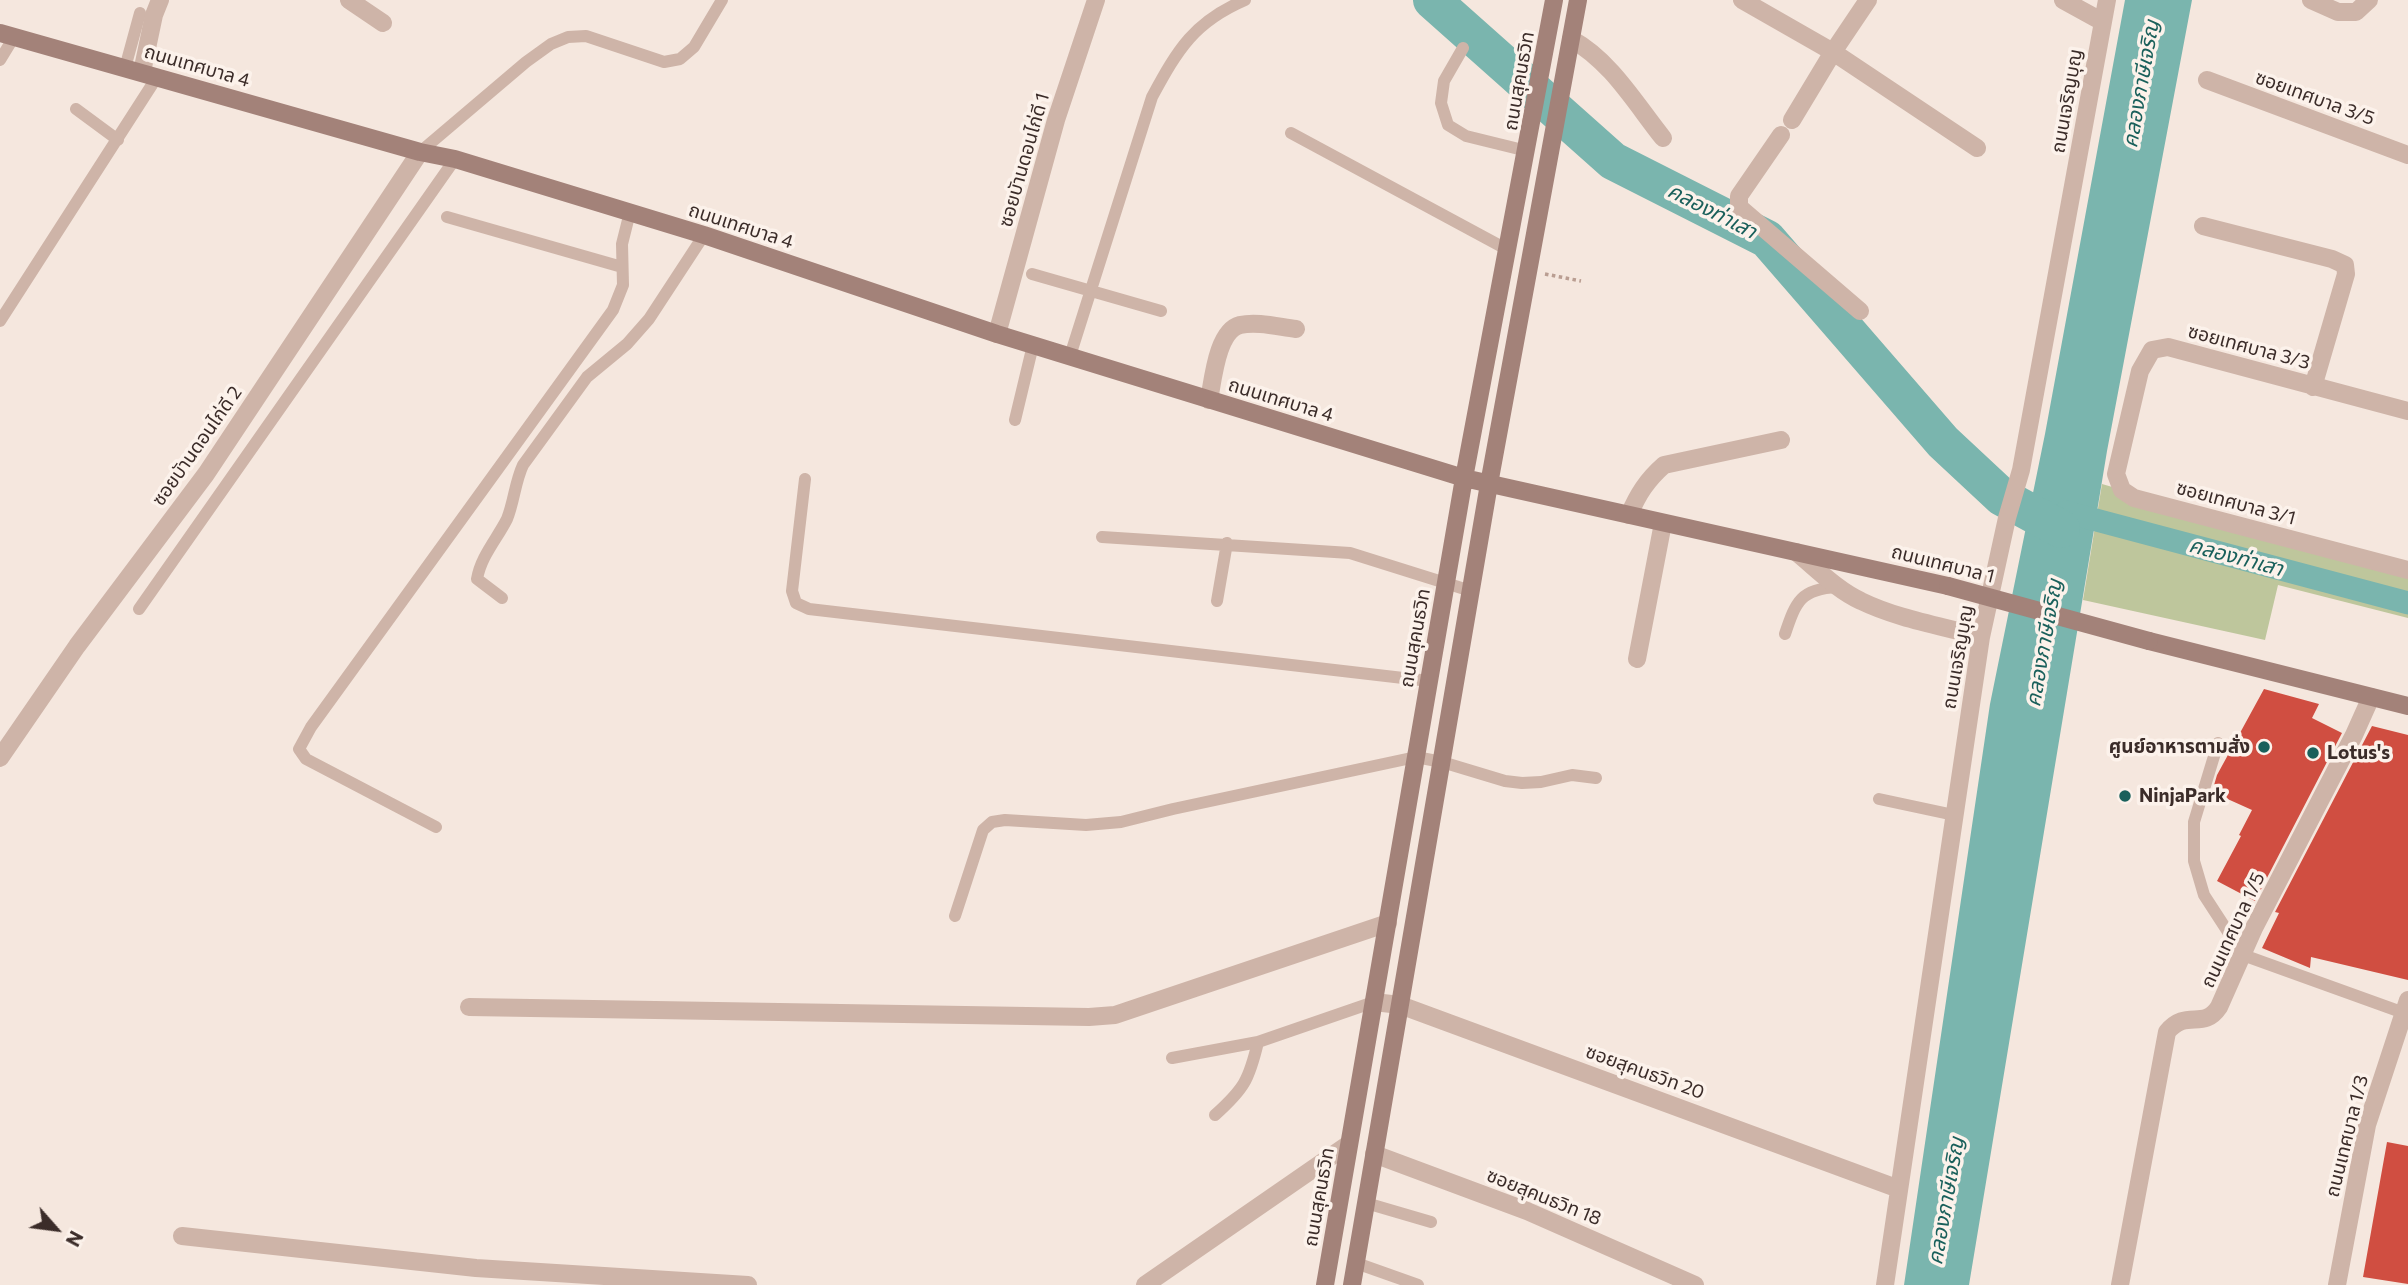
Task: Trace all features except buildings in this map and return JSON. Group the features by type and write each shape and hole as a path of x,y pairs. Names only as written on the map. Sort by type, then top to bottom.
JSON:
{"main road":[{"name":"ถนนสุคนธวิท","path":"1325,1285 1464,478 1545,60 1554,0"},
{"path":"1352,1285 1489,484 1578,0"},
{"name":"ถนนเทศบาล 4","path":"7,35 420,152 455,159 630,212 997,334 1464,478"},
{"path":"1507,258 1529,270"},
{"name":"ถนนเทศบาล 1","path":"1464,478 1948,586 2149,641 2408,706"}],"street":[{"path":"141,72 160,0"},
{"path":"349,0 383,23"},
{"name":"ซอยบัานดอนไก่ดี 1","path":"997,334 1056,120 1096,0"},
{"path":"1742,0 1833,52 1977,148"},
{"path":"1860,311 1739,207 1739,196 1787,128 1868,0"},
{"path":"2063,0 2103,22"},
{"name":"ถนนเจริญบุญ","path":"1885,1285 1981,637 2016,488 2107,0"},
{"path":"2311,0 2338,12 2356,12 2369,0"},
{"path":"1572,39 1590,49 1608,66 1663,138"},
{"name":"ซอยเทศบาล 3/5","path":"2207,80 2408,155"},
{"name":"ซอยบัานดอนไก่ดี 2","path":"0,758 77,646 206,474 420,152"},
{"path":"2203,226 2332,259 2345,265 2346,274 2313,387"},
{"path":"1209,400 1216,360 1226,337 1236,326 1248,324 1296,329"},
{"name":"ซอยเทศบาล 3/3","path":"2129,423 2140,371 2152,350 2168,347 2408,411"},
{"name":"ซอยเทศบาล 3/1","path":"2129,423 2116,474 2122,490 2134,498 2408,570"},
{"path":"1629,515 1649,478 1664,466 1781,440"},
{"path":"1637,659 1663,523"},
{"path":"1796,552 1837,587 1877,608 1981,637"},
{"name":"ถนนเทศบาล 1/5","path":"2120,1285 2167,1032 2175,1023 2188,1018 2202,1020 2213,1017 2232,981 2254,928 2371,697"},
{"path":"470,1007 1089,1017 1115,1015 1388,923"},
{"name":"ซอยสุคนธวิท 20","path":"1374,1002 1400,1005 1899,1189"},
{"name":"ถนนเทศบาล 1/3","path":"2337,1285 2367,1125 2406,1006"},
{"path":"1145,1285 1349,1144"},
{"name":"ซอยสุคนธวิท 18","path":"1374,1154 1527,1211 1695,1285"},
{"path":"182,1237 476,1268 748,1285"}],"lane":[{"path":"420,152 551,44 568,37 586,36 664,62 680,59 694,47 722,0"},
{"path":"1070,356 1153,96 1173,57 1195,31 1224,9 1245,0"},
{"path":"0,321 118,140 141,72 140,13"},
{"path":"0,60 7,35"},
{"path":"1463,48 1444,81 1441,103 1448,125 1466,136 1527,151"},
{"path":"76,109 118,140"},
{"path":"1291,133 1507,258"},
{"path":"139,609 455,159"},
{"path":"436,827 306,759 299,749 311,727 613,310 623,285 622,244 630,212"},
{"path":"447,217 622,267"},
{"path":"502,598 477,579 480,566 508,516 516,479 523,465 587,377 627,344 649,319 704,235"},
{"path":"1032,274 1161,311"},
{"path":"1015,420 1033,345"},
{"path":"806,479 792,591 796,603 808,609 1429,681"},
{"path":"1102,537 1350,553 1471,591"},
{"path":"1217,601 1227,543"},
{"path":"1785,634 1793,612 1805,595 1816,588 1837,587"},
{"path":"2218,743 2194,822 2194,861 2204,895 2243,955 2406,1006"},
{"path":"955,916 983,830 992,822 1005,820 1086,825 1121,822 1416,757 1505,781 1522,783 1572,775 1596,778"},
{"path":"1879,799 1954,815"},
{"path":"1172,1058 1258,1042 1374,1002"},
{"path":"1215,1115 1236,1097 1247,1082 1258,1042"},
{"path":"1366,1203 1431,1222"},
{"path":"1356,1263 1418,1285"}],"path":[{"path":"1529,270 1581,281"}],"green space":[{"path":"2102,484 2408,573 2408,618 2278,585 2265,640 2083,600"}],"water":[{"name":"คลองภาษีเจริญ","path":"2125,0 2192,0 2107,451 1969,1285 1904,1285 1990,704 2045,434"}],"waterway":[{"name":"คลองท่าเสา","path":"1432,0 1613,161 1767,239 1943,442 2002,497 2061,529"},
{"name":"คลองท่าเสา","path":"2066,512 2408,603"}],"place":[{"name":"ศูนย์อาหารตามสั่ง","path":"2264,747"},
{"name":"Lotus's","path":"2313,753"},
{"name":"NinjaPark","path":"2125,796"}]}
